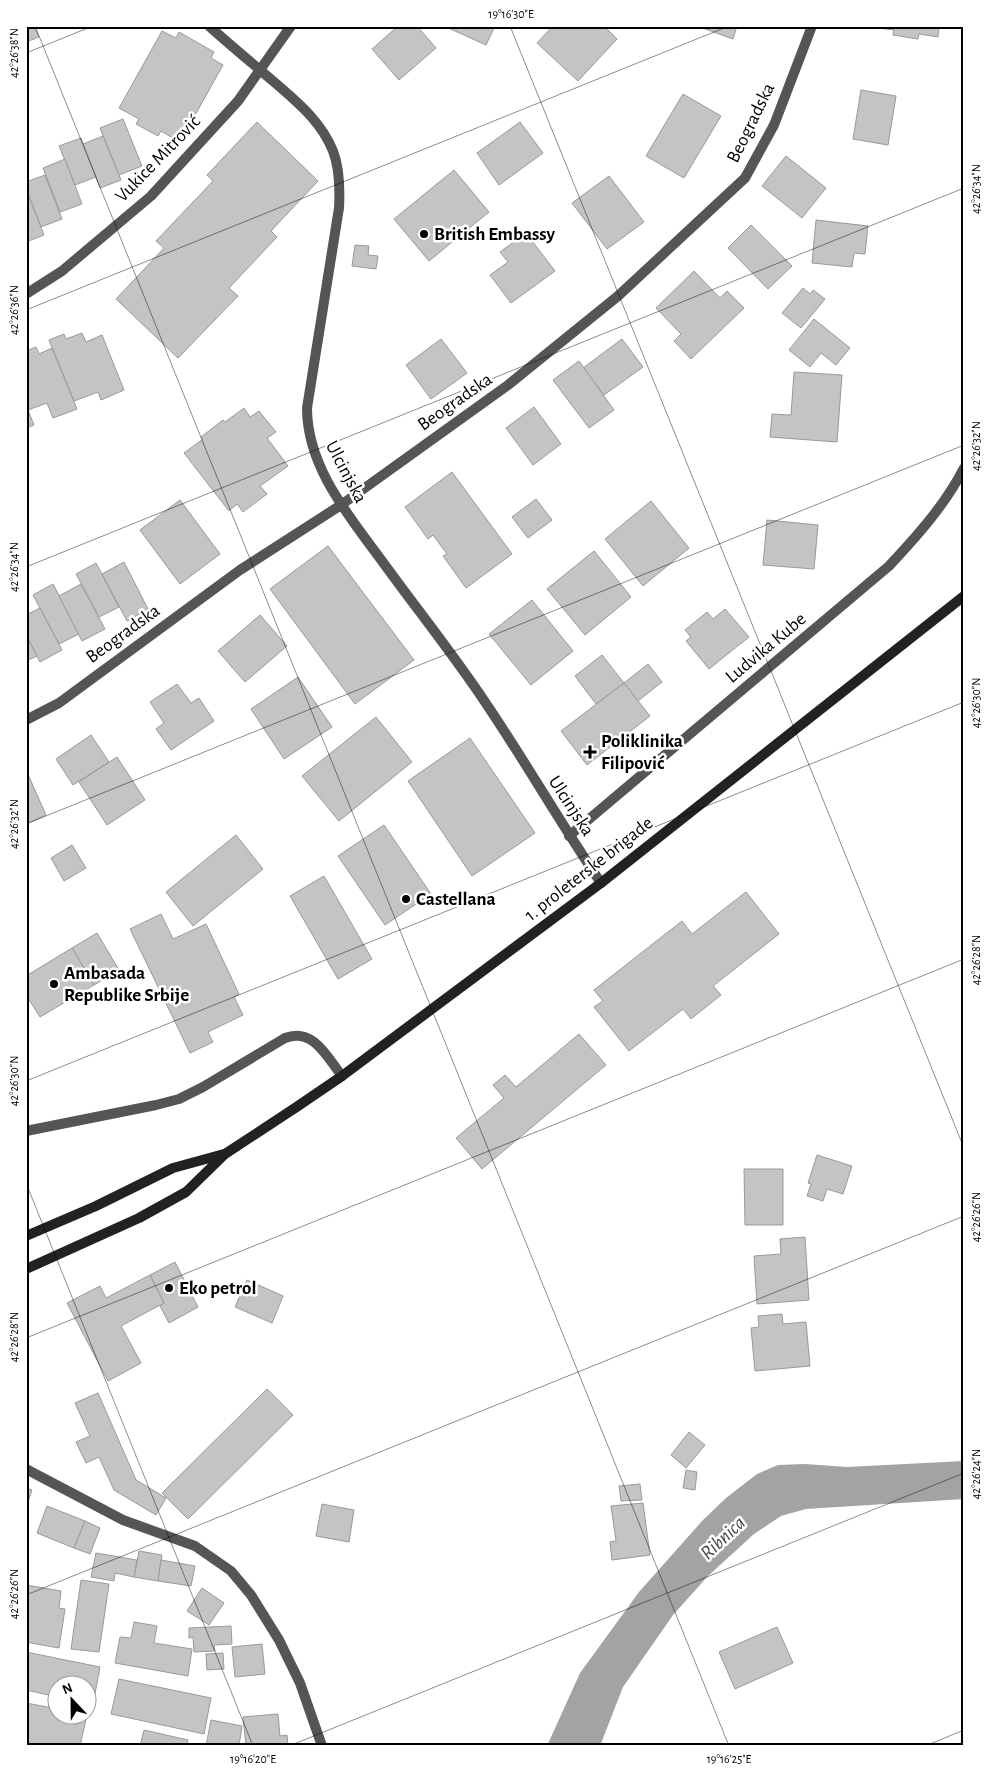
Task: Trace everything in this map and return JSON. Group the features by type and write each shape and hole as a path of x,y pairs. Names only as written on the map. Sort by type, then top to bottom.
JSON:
{"main road":[{"name":"1. proleterske brigade","path":"225,1154 342,1076 601,883 964,596"},
{"path":"26,1236 96,1206 174,1168 225,1154"},
{"path":"26,1269 139,1218 186,1192 225,1154"}],"street":[{"name":"Ulcinjska","path":"209,26 310,114 325,135 333,152 338,171 340,189 339,208 312,374 307,418 310,438 318,461 341,505 485,701 569,836 601,883"},
{"name":"Vukice Mitrović","path":"26,294 62,271 151,196 238,101 291,26"},
{"name":"Beogradska","path":"26,720 59,703 240,570 341,505 508,385 611,302 745,178 774,125 812,26"},
{"name":"Ludvika Kube","path":"569,836 889,566 928,522 964,468"},
{"path":"26,1131 179,1099 203,1087 285,1038 296,1035 306,1037 317,1044 342,1076"},
{"path":"26,1469 123,1520 194,1546 231,1571 251,1595 279,1640 300,1683 322,1746"}],"water":[{"name":"Ribnica","path":"964,1461 964,1499 806,1509 781,1516 754,1534 708,1576 673,1615 623,1687 600,1746 547,1746 580,1673 639,1592 703,1520 726,1498 757,1474 778,1465 805,1464 847,1467"}],"building":[{"path":"26,26 34,26 39,37 26,42"},
{"path":"398,26 417,26 436,48 399,80 372,49"},
{"path":"444,26 495,26 486,45"},
{"path":"553,26 604,26 617,39 578,81 537,43"},
{"path":"697,26 737,26 733,39"},
{"path":"878,26 939,26 938,37 919,34 918,39 893,35 894,30 877,28"},
{"path":"162,31 176,38 179,32 214,52 211,58 223,65 180,142 161,131 158,136 136,124 139,119 119,108"},
{"path":"861,90 896,96 888,145 853,139"},
{"path":"683,94 721,116 684,178 646,156"},
{"path":"123,119 142,166 119,175 100,128"},
{"path":"257,122 318,181 271,231 277,237 229,288 238,296 178,358 116,299 164,248 156,241 213,181 207,175"},
{"path":"520,122 543,153 499,185 477,153"},
{"path":"103,136 121,180 100,188 83,144"},
{"path":"81,138 96,177 75,185 59,146"},
{"path":"786,156 826,188 802,218 762,186"},
{"path":"65,159 82,204 60,212 43,168"},
{"path":"454,170 489,212 429,261 394,219"},
{"path":"45,175 62,219 41,227 26,189 26,182"},
{"path":"609,176 644,222 607,249 572,203"},
{"path":"26,189 44,235 26,242"},
{"path":"816,220 868,226 865,254 854,253 852,267 812,263"},
{"path":"751,225 792,266 768,289 728,248"},
{"path":"526,233 555,271 511,303 490,275 508,262 500,252"},
{"path":"355,245 369,246 368,255 378,256 376,269 352,266"},
{"path":"694,271 720,298 727,291 744,308 691,359 674,341 681,334 656,308"},
{"path":"803,288 810,294 813,290 825,299 801,328 782,313"},
{"path":"814,319 850,348 836,365 821,353 810,367 789,350"},
{"path":"82,333 86,342 102,335 124,390 101,400 98,392 74,401 49,340 64,334 66,339"},
{"path":"441,339 467,373 431,399 406,365"},
{"path":"622,339 643,367 604,395 583,368"},
{"path":"36,347 39,354 52,348 77,409 53,418 47,403 28,410 26,405 26,351"},
{"path":"579,361 614,410 589,428 553,380"},
{"path":"794,372 842,375 837,442 770,437 772,414 791,415"},
{"path":"26,405 34,425 26,428"},
{"path":"534,407 561,444 533,465 506,428"},
{"path":"244,408 250,417 259,411 276,432 267,438 288,466 260,486 267,494 243,512 237,504 229,511 184,453 203,439 201,437 223,420 225,422"},
{"path":"452,472 512,554 466,588 443,556 447,554 433,535 428,539 405,507"},
{"path":"536,499 552,520 528,538 512,517"},
{"path":"180,500 220,554 180,584 140,530"},
{"path":"651,501 689,548 643,586 605,539"},
{"path":"767,520 818,525 814,569 763,565"},
{"path":"328,546 414,660 355,704 270,589"},
{"path":"594,551 631,597 585,635 547,589"},
{"path":"124,562 148,609 127,621 102,574"},
{"path":"96,563 119,607 99,617 76,574"},
{"path":"53,584 79,634 59,644 33,595"},
{"path":"81,584 105,629 82,641 59,596"},
{"path":"532,600 573,651 531,685 489,634"},
{"path":"40,608 62,650 40,662 26,635 26,615"},
{"path":"725,609 749,637 709,669 686,641 691,637 685,630 707,612 713,619"},
{"path":"260,615 287,646 245,682 218,651"},
{"path":"26,635 37,656 26,661"},
{"path":"602,655 624,683 596,704 575,676"},
{"path":"648,664 662,682 638,701 624,683"},
{"path":"298,677 332,727 284,759 251,709"},
{"path":"624,683 650,716 587,765 561,731"},
{"path":"177,684 191,703 199,698 214,721 171,750 156,729 164,723 150,702"},
{"path":"376,717 412,762 339,821 302,776"},
{"path":"91,735 109,762 73,785 56,759"},
{"path":"470,738 535,833 472,876 408,781"},
{"path":"117,757 145,800 107,825 79,782"},
{"path":"26,770 46,815 26,824"},
{"path":"384,825 431,894 385,925 338,856"},
{"path":"236,835 263,869 193,926 166,892"},
{"path":"72,845 86,868 64,881 51,858"},
{"path":"324,876 372,959 338,979 290,896"},
{"path":"746,892 779,934 713,986 721,995 691,1019 683,1009 629,1051 594,1007 603,1001 594,990 682,921 692,934"},
{"path":"161,914 173,939 206,924 239,994 234,997 243,1015 208,1032 213,1042 190,1053 130,929"},
{"path":"97,933 119,970 94,985 72,948"},
{"path":"72,948 94,985 40,1017 26,995 26,976"},
{"path":"579,1034 606,1065 482,1169 456,1138 504,1098 493,1085 505,1075 516,1087"},
{"path":"817,1155 852,1166 843,1194 827,1189 823,1201 807,1196 811,1184 808,1183"},
{"path":"744,1169 783,1169 783,1225 745,1225"},
{"path":"805,1237 809,1300 757,1304 754,1256 781,1254 780,1239"},
{"path":"175,1262 198,1307 169,1323 160,1306 164,1303 150,1275"},
{"path":"150,1275 164,1303 121,1326 141,1363 108,1381 67,1303 100,1286 106,1298"},
{"path":"247,1280 283,1296 272,1323 235,1307"},
{"path":"782,1314 783,1324 806,1322 810,1366 755,1371 751,1328 759,1327 758,1316"},
{"path":"267,1389 293,1415 188,1519 162,1493"},
{"path":"98,1393 136,1480 166,1498 156,1515 114,1490 99,1457 86,1463 76,1442 90,1436 75,1403"},
{"path":"689,1432 705,1445 686,1468 671,1455"},
{"path":"686,1470 697,1472 695,1490 683,1488"},
{"path":"640,1484 642,1500 621,1501 619,1486"},
{"path":"26,1488 32,1490 26,1508"},
{"path":"643,1503 650,1555 612,1560 610,1542 616,1541 611,1506"},
{"path":"322,1504 354,1510 349,1542 316,1536"},
{"path":"47,1506 85,1521 74,1548 37,1533"},
{"path":"85,1521 100,1528 90,1554 74,1548"},
{"path":"139,1551 162,1555 158,1581 134,1577"},
{"path":"96,1553 137,1560 134,1577 115,1573 114,1581 91,1577"},
{"path":"161,1560 195,1566 191,1586 158,1581"},
{"path":"81,1580 109,1584 99,1652 71,1649"},
{"path":"26,1585 61,1591 59,1608 65,1609 59,1648 26,1642"},
{"path":"202,1588 224,1603 209,1625 187,1611"},
{"path":"134,1622 157,1626 154,1643 192,1649 188,1676 115,1663 120,1637 131,1638"},
{"path":"231,1626 232,1644 214,1645 215,1651 194,1652 193,1637 189,1638 189,1628"},
{"path":"777,1627 793,1663 735,1689 719,1652"},
{"path":"262,1644 265,1674 235,1677 232,1647"},
{"path":"26,1652 100,1667 98,1678 98,1674 48,1674 48,1695 26,1690"},
{"path":"223,1653 224,1669 207,1670 206,1654"},
{"path":"119,1679 211,1698 204,1734 111,1714"},
{"path":"26,1703 48,1707 48,1724 85,1724 80,1746 34,1746 26,1744"},
{"path":"278,1714 280,1736 287,1735 288,1746 246,1746 243,1717"},
{"path":"211,1720 242,1726 239,1746 206,1746"},
{"path":"144,1730 188,1740 187,1746 140,1746"}],"place":[{"name":"British Embassy","path":"424,234"},
{"name":"Poliklinika Filipović","path":"590,752"},
{"name":"Castellana","path":"406,899"},
{"name":"Ambasada Republike Srbije","path":"54,984"},
{"name":"Eko petrol","path":"169,1288"}]}
